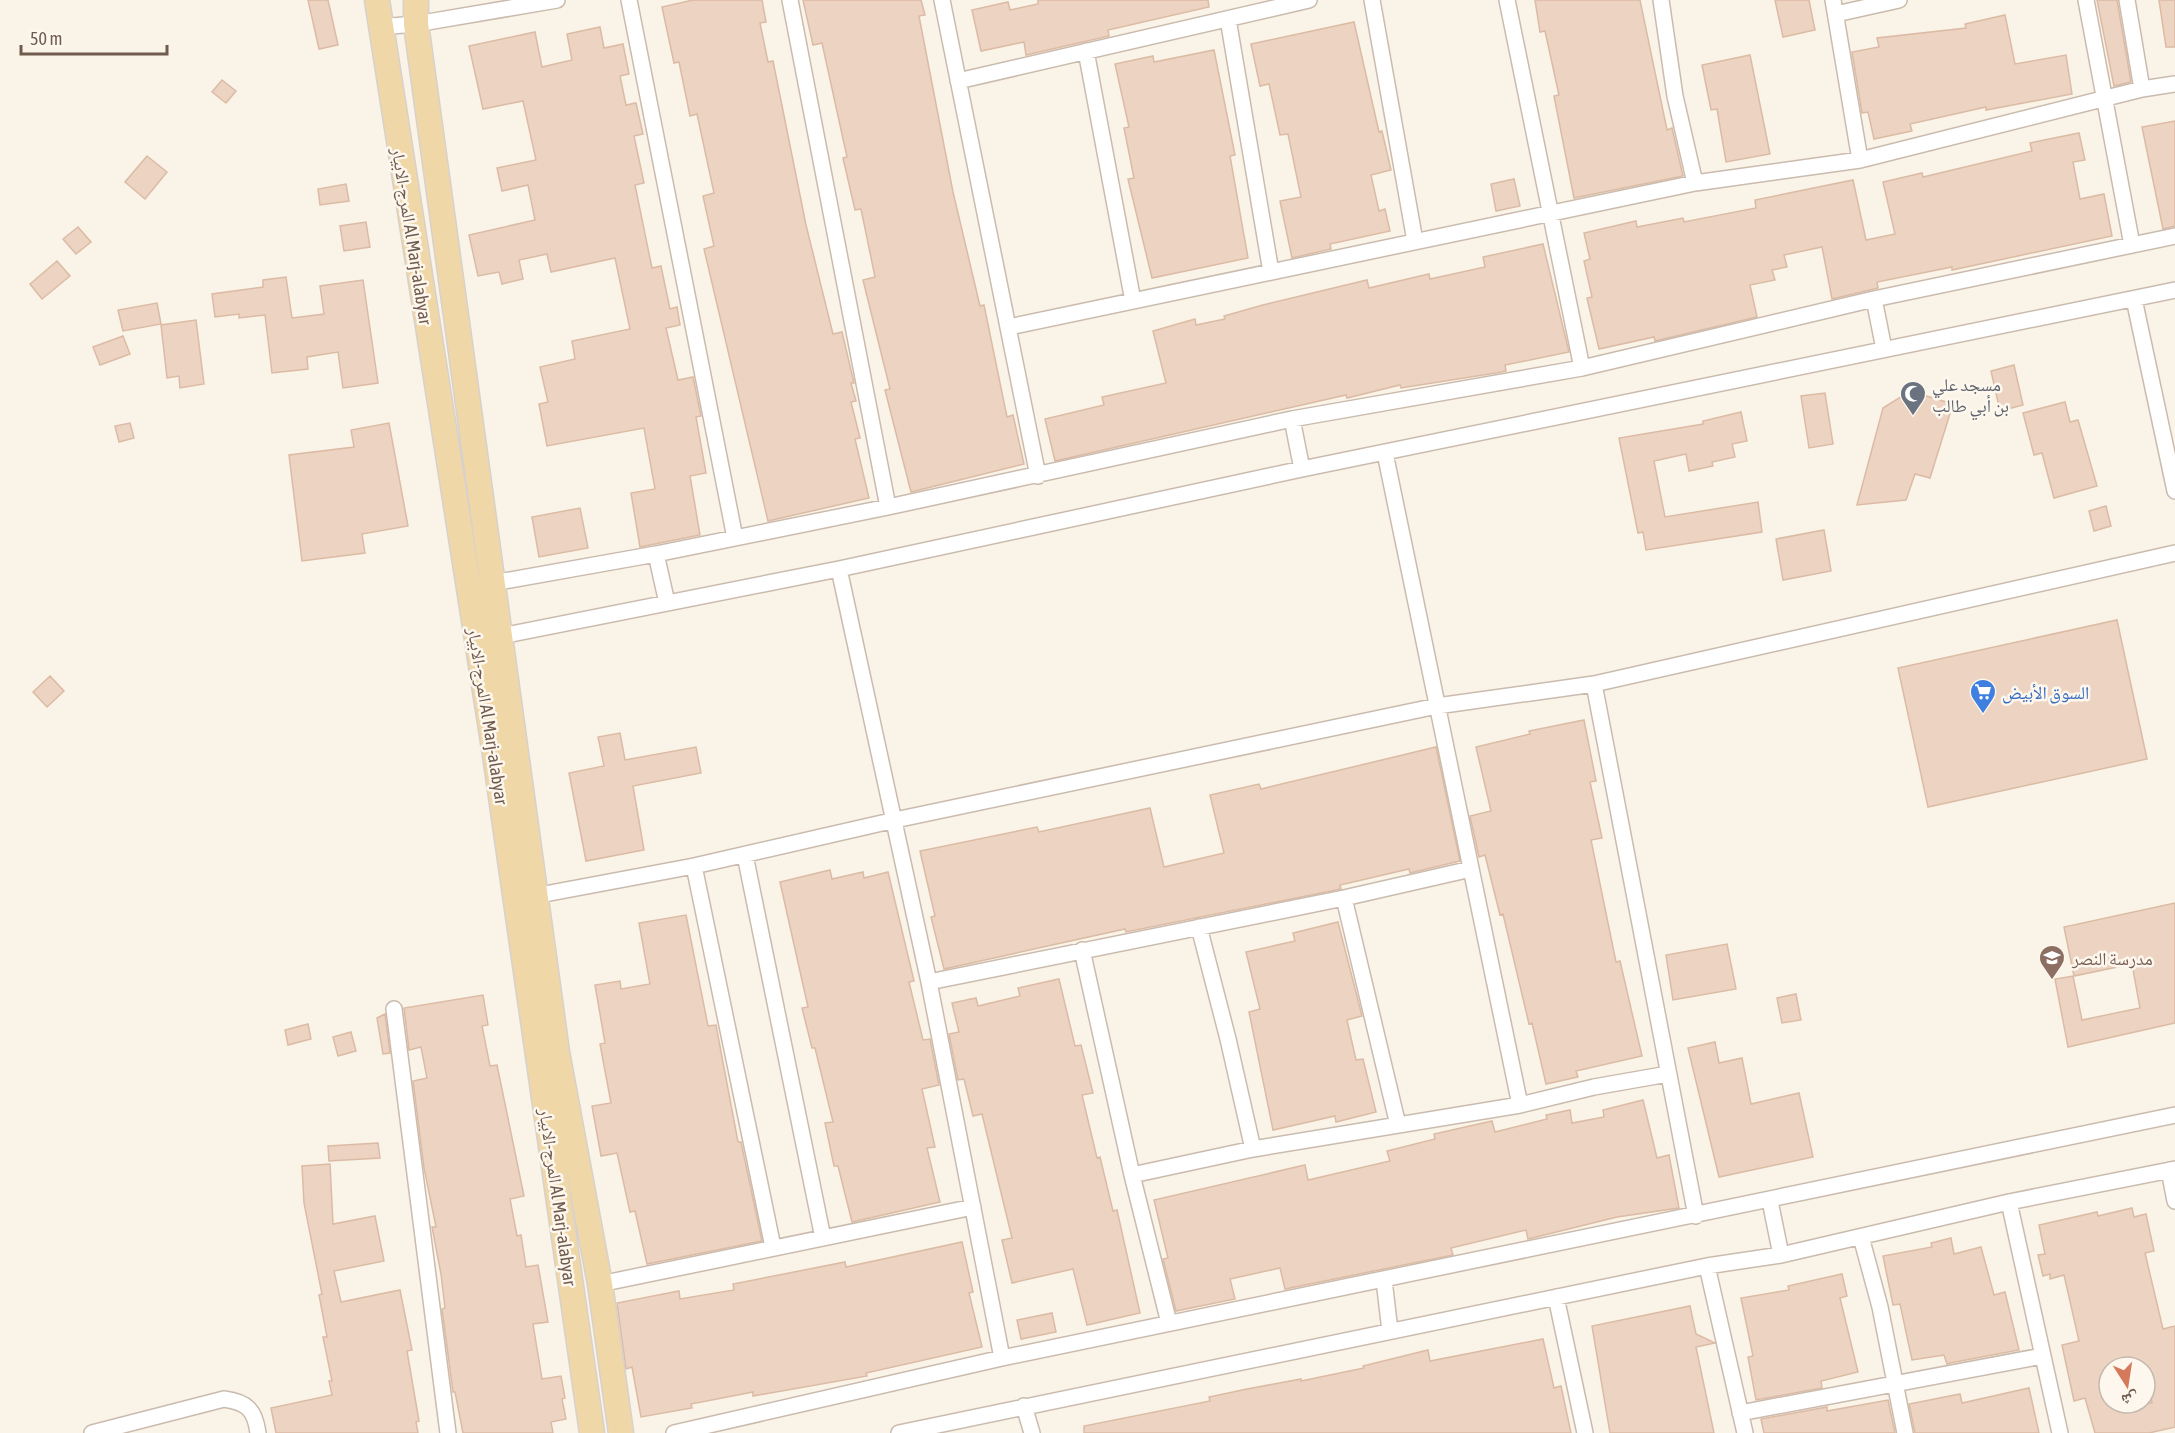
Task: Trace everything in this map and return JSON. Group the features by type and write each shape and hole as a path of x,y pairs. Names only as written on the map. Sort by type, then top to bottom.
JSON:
{"main road":[{"name":"المرج-الابيار Al Marj-alabyar","path":"377,0 379,27 495,755 592,1433"},
{"name":"المرج-الابيار Al Marj-alabyar","path":"416,0 416,24 556,1052 600,1284 621,1433"}],"street":[{"path":"379,27 416,24 557,0"},
{"path":"629,0 735,538"},
{"path":"790,0 888,507"},
{"path":"942,0 1038,476"},
{"path":"958,81 1309,0"},
{"path":"1372,0 1415,241"},
{"path":"1507,0 1582,368"},
{"path":"1661,0 1675,96 1695,183"},
{"path":"1860,160 1834,7 1899,0"},
{"path":"2086,0 2132,245"},
{"path":"2127,0 2142,89"},
{"path":"1228,19 1271,272"},
{"path":"1086,51 1133,301"},
{"path":"1009,327 1695,183 1860,160 2142,89 2175,84"},
{"path":"493,583 656,554 888,507 1038,476 1292,418 1582,368 1874,299 2175,236"},
{"path":"501,636 839,569 1302,468 1385,453 2175,290"},
{"path":"1874,299 1884,349"},
{"path":"2134,299 2175,491"},
{"path":"1292,418 1302,468"},
{"path":"1385,453 1520,1105"},
{"path":"534,896 694,866 895,820 1437,706 1594,684 2175,553"},
{"path":"656,554 667,603"},
{"path":"839,569 929,982 1002,1358"},
{"path":"1594,684 1696,1216"},
{"path":"745,855 824,1238"},
{"path":"694,866 773,1247"},
{"path":"929,982 1344,898 1471,869"},
{"path":"1344,898 1398,1125"},
{"path":"1199,927 1228,1038 1253,1149"},
{"path":"1082,950 1132,1175 1169,1323"},
{"path":"394,1009 448,1433"},
{"path":"1132,1175 1253,1149 1520,1105 1594,1087 1668,1074"},
{"path":"674,1433 1002,1358 1770,1201 2175,1115"},
{"path":"899,1433 1707,1266 1781,1255 2009,1202 2172,1170 2175,1201"},
{"path":"1770,1201 1781,1255"},
{"path":"2009,1202 2060,1433"},
{"path":"600,1284 973,1207"},
{"path":"1861,1237 1880,1307 1905,1433"},
{"path":"1707,1266 1745,1433"},
{"path":"1384,1280 1390,1331"},
{"path":"1556,1297 1585,1433"},
{"path":"1740,1413 2042,1356"},
{"path":"92,1433 107,1431 224,1399 242,1401 252,1410 258,1433"},
{"path":"1024,1406 1032,1433"}],"building":[{"path":"308,0 328,0 338,45 319,49"},
{"path":"693,0 762,0 766,22 760,23 768,62 773,61 806,225 833,334 842,332 854,383 851,383 856,401 851,402 860,438 855,439 869,498 768,521 704,249 714,246 703,196 714,193 697,114 690,116 679,62 674,63 662,7"},
{"path":"803,0 921,0 925,15 919,16 953,192 980,306 984,305 1007,417 1013,415 1024,464 911,492 885,390 890,389 863,280 875,277 861,209 855,210 843,158 847,157 822,43 813,45"},
{"path":"1038,0 1208,0 1209,7 1108,30 1109,36 1026,55 1024,42 981,51 972,10 1008,2 1010,10 1038,4"},
{"path":"1535,0 1640,0 1667,130 1672,128 1683,176 1574,198 1554,96 1559,95 1545,31 1540,32"},
{"path":"1775,0 1809,0 1815,30 1783,37"},
{"path":"2097,0 2117,0 2131,82 2114,86"},
{"path":"2159,0 2175,0 2175,47 2166,47"},
{"path":"2005,15 2015,64 2066,55 2072,94 1986,110 1986,107 1910,124 1912,131 1874,139 1868,112 1862,113 1852,52 1879,47 1877,38 1966,28 1965,24"},
{"path":"1354,22 1379,132 1382,131 1391,170 1371,175 1379,211 1385,209 1390,231 1330,244 1331,249 1292,258 1280,201 1301,197 1288,134 1280,135 1269,84 1260,86 1251,44"},
{"path":"600,27 604,48 623,44 629,74 620,76 626,105 636,103 643,134 634,136 644,183 635,185 652,268 661,266 670,309 677,307 680,325 666,328 678,380 693,377 701,416 696,417 706,473 690,476 700,535 640,547 631,493 655,489 644,428 547,446 539,404 548,402 540,367 575,359 572,341 630,329 615,258 551,272 547,254 519,260 523,279 502,284 499,272 478,276 469,235 535,220 528,185 502,191 497,168 536,160 523,101 483,109 469,46 535,32 542,67 572,60 567,34"},
{"path":"1214,50 1235,155 1230,156 1248,258 1152,278 1128,179 1134,178 1124,128 1129,127 1115,64 1153,56 1154,62"},
{"path":"1750,55 1770,154 1726,162 1717,109 1711,110 1702,65"},
{"path":"222,80 236,91 226,103 212,92"},
{"path":"2175,121 2175,226 2163,229 2142,127"},
{"path":"2079,133 2085,160 2073,162 2080,199 2104,194 2112,236 1952,270 1952,267 1877,282 1878,288 1832,299 1822,247 1784,255 1787,267 1772,270 1775,280 1750,285 1757,317 1655,341 1654,337 1599,349 1587,298 1592,297 1584,261 1590,259 1584,233 1636,221 1637,227 1683,218 1684,222 1756,208 1755,200 1853,180 1866,240 1895,234 1883,182 1922,173 1923,177 2032,151 2030,143"},
{"path":"147,156 167,172 145,199 125,182"},
{"path":"1514,179 1520,206 1496,211 1491,184"},
{"path":"346,184 349,201 320,205 318,189"},
{"path":"366,222 370,247 344,251 340,226"},
{"path":"78,227 91,242 76,254 63,239"},
{"path":"1543,244 1569,352 1505,365 1506,371 1401,388 1400,385 1347,398 1346,395 1055,461 1045,419 1104,405 1102,397 1166,383 1153,331 1195,319 1196,325 1225,319 1224,316 1263,305 1367,280 1369,288 1429,274 1430,279 1485,267 1483,257"},
{"path":"57,261 70,276 42,299 30,284"},
{"path":"286,277 292,318 324,314 320,286 363,280 378,383 343,388 338,352 307,357 308,369 272,373 265,315 239,318 239,314 215,317 212,294 263,287 263,280"},
{"path":"157,303 161,324 123,331 118,310"},
{"path":"196,320 204,384 180,388 179,376 167,378 161,325"},
{"path":"123,336 130,354 100,365 93,347"},
{"path":"2014,365 2023,405 2000,411 1991,371"},
{"path":"1910,391 1953,404 1930,478 1915,474 1906,500 1857,505 1883,408"},
{"path":"1825,393 1833,444 1809,448 1801,396"},
{"path":"2065,402 2070,422 2078,420 2097,486 2054,498 2042,453 2034,455 2023,413"},
{"path":"1741,412 1747,441 1732,444 1735,457 1712,462 1713,466 1689,471 1686,454 1654,461 1665,517 1758,502 1762,532 1646,550 1643,532 1638,533 1619,438 1703,424 1703,421"},
{"path":"130,423 134,438 119,442 115,426"},
{"path":"389,423 408,526 362,534 365,553 302,561 289,455 354,447 351,430"},
{"path":"2106,506 2111,526 2094,531 2089,511"},
{"path":"580,508 588,548 539,557 532,517"},
{"path":"1824,530 1831,571 1783,580 1776,539"},
{"path":"2117,620 2147,759 1928,807 1898,668"},
{"path":"50,676 64,691 47,707 33,692"},
{"path":"1584,720 1596,781 1590,782 1602,838 1591,840 1616,962 1620,961 1642,1056 1576,1071 1578,1077 1546,1084 1503,914 1500,915 1485,855 1479,857 1470,816 1491,811 1476,747 1530,734 1529,731"},
{"path":"620,733 625,760 696,747 701,773 633,786 644,850 586,861 569,773 604,766 598,737"},
{"path":"1436,747 1460,861 1410,873 1409,869 1340,885 1341,889 1126,932 1125,929 944,969 931,917 935,916 920,851 1037,827 1039,832 1150,808 1164,867 1224,853 1210,795 1259,784 1261,789"},
{"path":"830,870 832,879 863,872 864,878 888,872 914,981 909,982 923,1040 930,1039 939,1085 922,1089 935,1147 927,1148 940,1202 852,1222 838,1166 834,1166 825,1123 833,1122 815,1048 812,1048 802,1008 808,1007 780,882"},
{"path":"2175,903 2175,1023 2068,1047 2055,979 2073,976 2082,1020 2140,1008 2132,964 2074,976 2064,927"},
{"path":"686,915 708,1026 716,1025 738,1142 741,1142 762,1241 647,1264 635,1211 630,1212 617,1153 601,1156 592,1106 611,1103 600,1044 605,1043 595,985 620,981 621,989 650,984 639,923"},
{"path":"1338,922 1362,1016 1347,1020 1356,1060 1363,1059 1376,1112 1336,1122 1335,1116 1273,1130 1249,1012 1260,1009 1246,952 1295,941 1293,933"},
{"path":"1727,944 1736,989 1673,1000 1666,955"},
{"path":"1059,979 1075,1046 1081,1045 1093,1093 1082,1095 1113,1211 1117,1210 1140,1313 1087,1325 1073,1269 1012,1283 1002,1240 1012,1238 982,1114 973,1116 964,1079 958,1080 949,1034 959,1032 952,1003 976,998 978,1006 1020,996 1018,988"},
{"path":"1796,994 1801,1020 1782,1023 1777,998"},
{"path":"483,995 488,1025 482,1026 490,1066 497,1065 524,1196 510,1199 517,1236 521,1235 526,1267 538,1265 548,1322 533,1324 542,1379 561,1376 565,1398 562,1399 566,1419 551,1422 553,1433 463,1433 455,1392 453,1392 442,1309 445,1308 441,1274 432,1227 436,1227 424,1168 413,1081 427,1078 421,1047 409,1050 404,1008"},
{"path":"385,1014 390,1053 383,1054 377,1018"},
{"path":"308,1024 311,1039 288,1045 285,1030"},
{"path":"351,1032 356,1051 338,1056 333,1037"},
{"path":"1715,1042 1719,1063 1742,1058 1751,1104 1799,1093 1813,1157 1719,1177 1688,1048"},
{"path":"1643,1100 1657,1158 1669,1155 1679,1208 1617,1217 1528,1239 1526,1230 1451,1248 1453,1255 1285,1289 1280,1268 1230,1279 1235,1299 1176,1311 1163,1259 1168,1258 1154,1200 1305,1165 1308,1180 1390,1161 1387,1151 1435,1139 1434,1134 1492,1121 1495,1132 1547,1119 1546,1115 1570,1110 1572,1123 1604,1117 1603,1110"},
{"path":"378,1143 380,1158 329,1161 328,1146"},
{"path":"330,1164 333,1224 375,1216 384,1261 334,1271 341,1302 400,1290 412,1350 407,1351 419,1421 416,1422 418,1433 276,1433 271,1408 332,1395 329,1381 332,1381 323,1337 327,1337 319,1295 322,1294 304,1203 302,1166"},
{"path":"2132,1208 2134,1217 2146,1214 2154,1251 2145,1253 2163,1329 2175,1326 2175,1427 2149,1433 2095,1433 2085,1398 2074,1401 2062,1345 2079,1341 2064,1275 2050,1279 2050,1274 2043,1276 2038,1255 2045,1254 2039,1225 2097,1212 2098,1216"},
{"path":"1951,1238 1954,1254 1981,1247 1994,1295 2005,1292 2019,1350 1947,1364 1944,1355 1912,1360 1900,1304 1893,1305 1883,1256 1932,1247 1931,1243"},
{"path":"962,1242 973,1292 969,1293 982,1347 866,1373 867,1376 753,1396 753,1392 691,1404 692,1408 641,1417 632,1367 626,1369 617,1303 679,1291 680,1299 734,1290 733,1284 845,1262 846,1267"},
{"path":"1842,1274 1847,1296 1840,1298 1858,1372 1821,1381 1822,1388 1756,1400 1748,1357 1753,1356 1741,1298 1789,1290 1788,1286"},
{"path":"1690,1306 1696,1334 1715,1343 1696,1347 1714,1433 1610,1433 1592,1326"},
{"path":"1052,1313 1056,1332 1021,1339 1017,1320"},
{"path":"1543,1339 1554,1388 1561,1386 1571,1433 1084,1433 1084,1426 1210,1401 1209,1397 1247,1389 1364,1368 1363,1366 1428,1350 1430,1361"},
{"path":"2029,1388 2039,1433 1915,1433 1909,1404 1960,1394 1962,1403"},
{"path":"1888,1400 1895,1433 1764,1433 1761,1419 1827,1407 1827,1411"}],"place":[{"name":"مسجد علي بن أبي طالب","path":"1913,417"},
{"name":"السوق الأبيض","path":"1983,715"},
{"name":"مدرسة النصر","path":"2052,981"}]}
